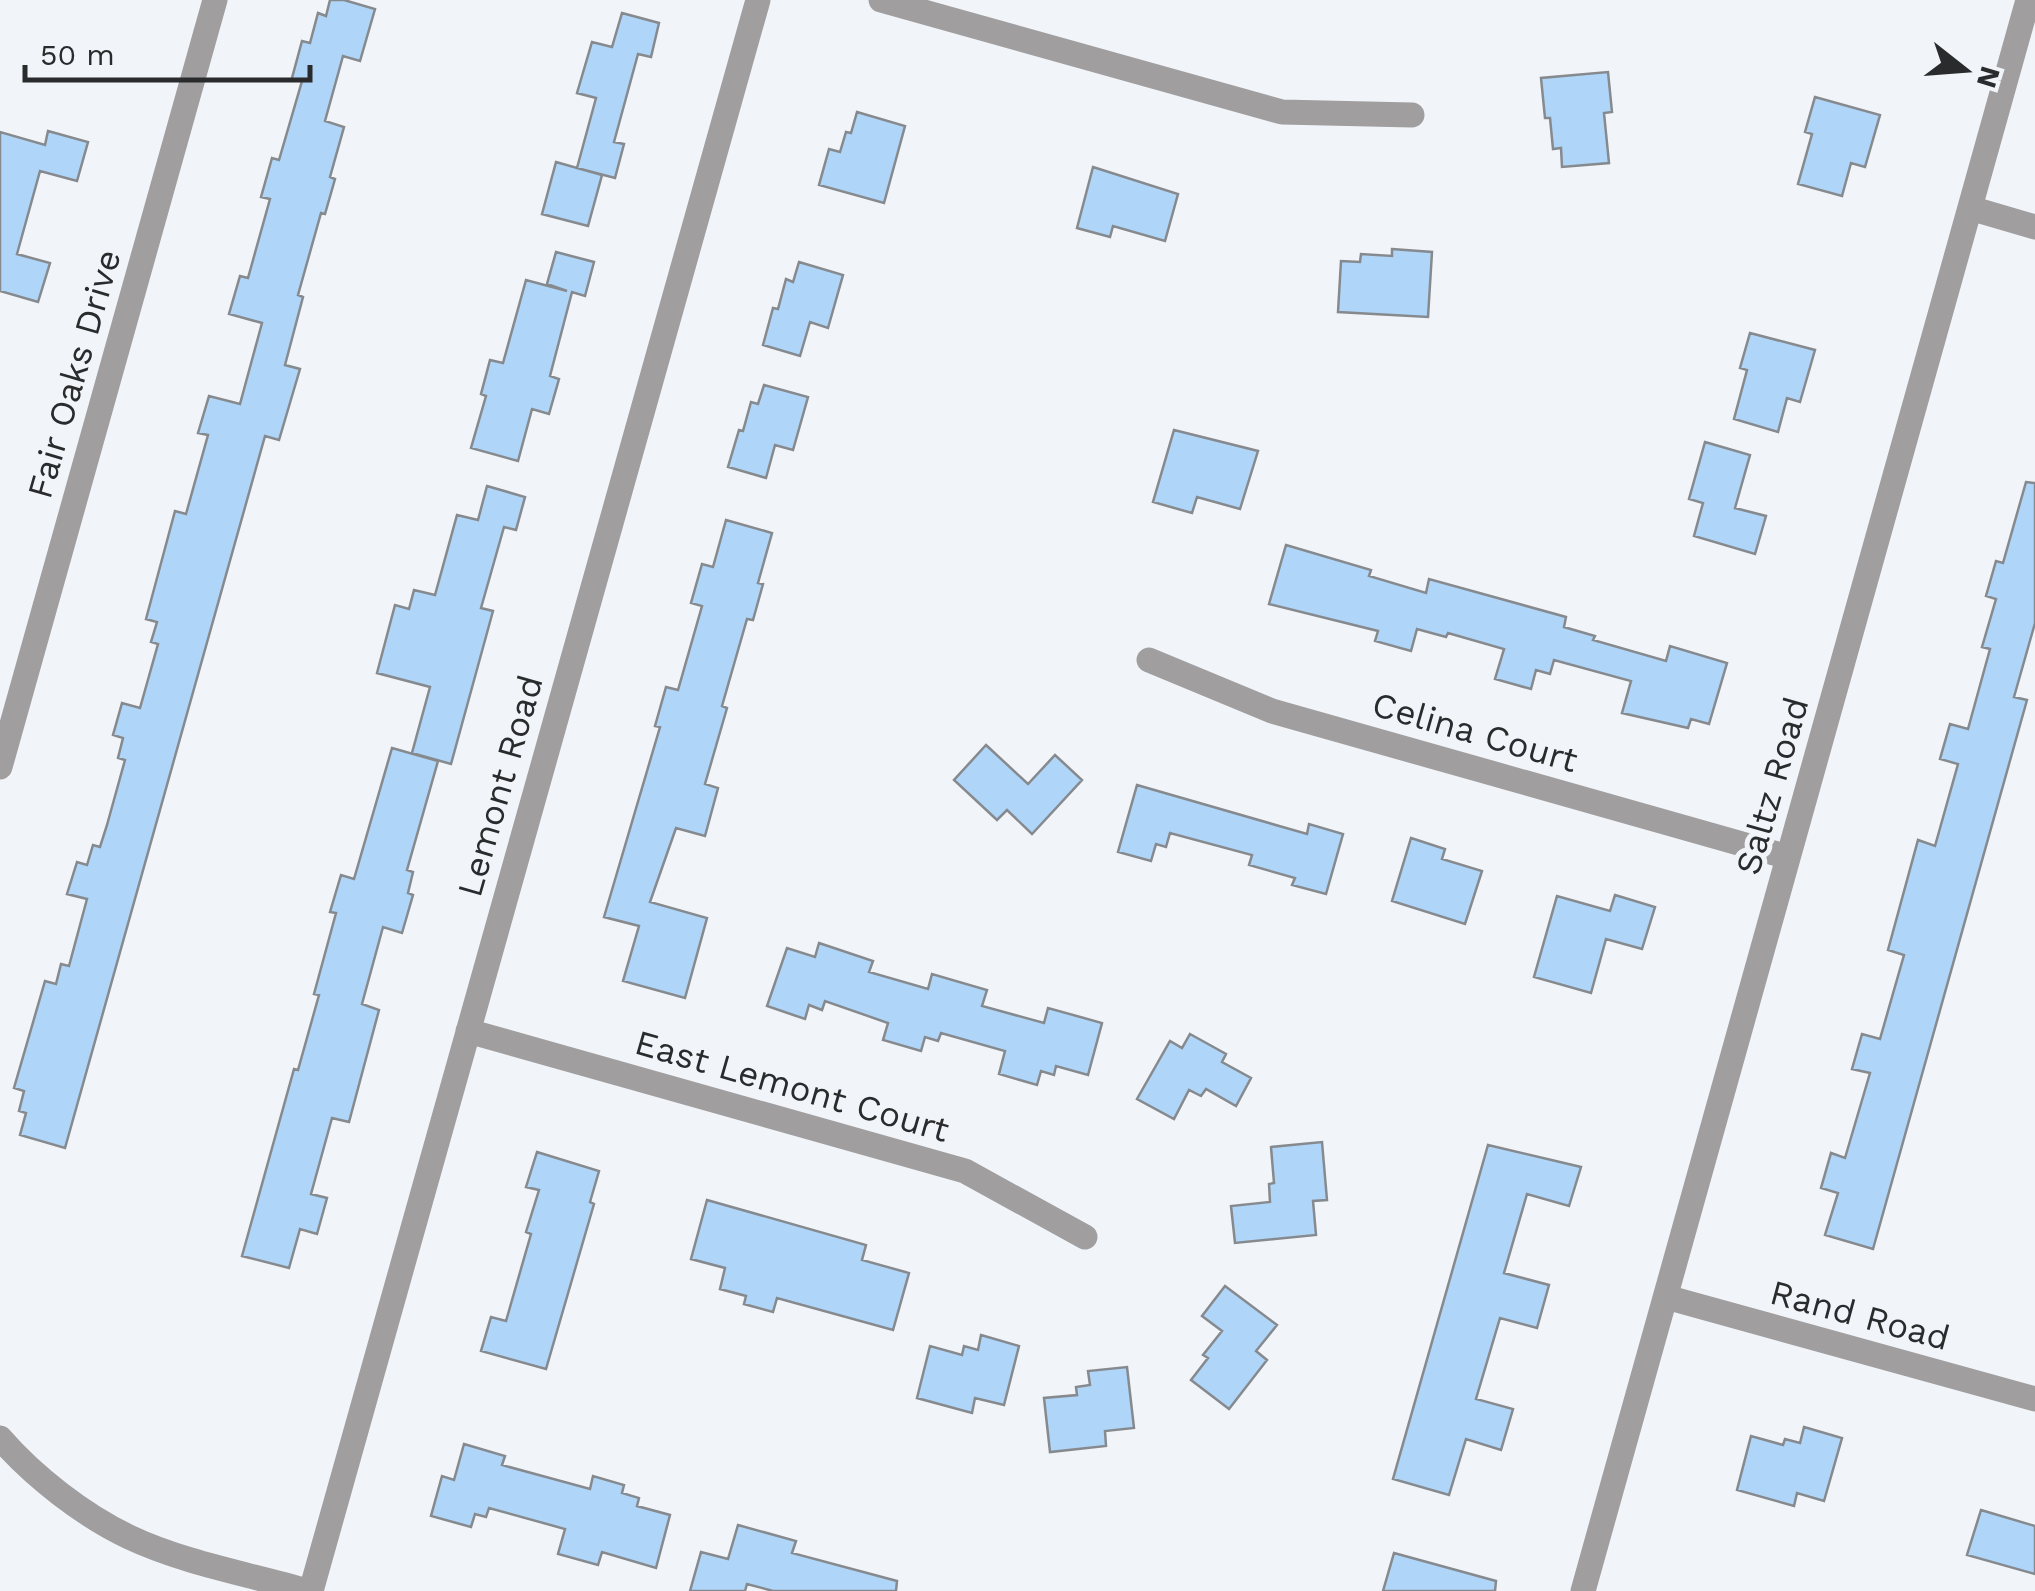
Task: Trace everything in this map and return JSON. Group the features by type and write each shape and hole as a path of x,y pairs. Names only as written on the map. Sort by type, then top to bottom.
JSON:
{"street":[{"name":"Fair Oaks Drive","path":"0,767 215,0"},
{"name":"Lemont Road","path":"309,1591 758,0"},
{"path":"881,0 1282,112 1412,115"},
{"name":"Saltz Road","path":"1583,1591 2028,0"},
{"path":"1970,208 2035,227"},
{"name":"Celina Court","path":"1148,660 1272,711 1788,857"},
{"name":"East Lemont Court","path":"468,1031 965,1171 1086,1237"},
{"name":"Rand Road","path":"1666,1297 2035,1399"},
{"path":"0,1438 48,1482 128,1536 160,1550 309,1591"}],"building":[{"path":"330,0 375,9 360,61 343,56 325,121 344,127 330,177 335,179 325,214 321,213 298,295 303,297 285,365 300,369 279,440 265,436 65,1148 20,1135 26,1113 19,1111 24,1091 14,1088 45,981 56,984 61,964 69,966 87,899 67,894 77,862 87,865 93,845 100,847 107,825 125,760 118,758 123,738 113,735 122,703 140,708 158,644 151,642 157,622 146,619 175,511 186,514 208,435 198,433 209,396 240,404 262,323 229,314 240,276 248,278 270,199 261,197 272,158 279,160 302,81 292,78 302,41 310,43 318,13 326,16"},
{"path":"622,13 659,23 651,57 638,54 614,142 624,144 615,178 577,168 596,98 577,93 592,42 612,47"},
{"path":"1608,72 1612,112 1604,113 1609,163 1562,167 1561,148 1553,149 1550,118 1545,118 1541,78"},
{"path":"1815,97 1880,115 1865,167 1851,163 1842,196 1798,184 1812,134 1805,132"},
{"path":"857,112 905,126 884,203 819,185 829,149 840,152"},
{"path":"48,131 88,142 77,181 40,171 17,254 50,263 38,302 0,291 0,132 45,145"},
{"path":"556,162 602,175 588,226 542,214"},
{"path":"1093,167 1178,194 1165,241 1113,226 1110,237 1077,228"},
{"path":"1392,249 1432,252 1428,317 1338,312 1341,261 1360,262 1361,254 1392,256"},
{"path":"556,252 594,262 585,296 572,292 550,376 559,379 549,414 532,409 518,461 471,448 486,396 481,394 490,360 503,363 526,280 567,291 547,284"},
{"path":"799,262 843,275 828,328 810,322 800,356 763,345 773,308 778,309 786,279 793,282"},
{"path":"1750,333 1815,350 1800,402 1787,398 1778,432 1734,419 1747,370 1740,368"},
{"path":"764,385 808,397 793,450 775,445 766,478 728,467 751,402 758,404"},
{"path":"1174,430 1258,451 1240,509 1197,497 1192,513 1153,502"},
{"path":"1705,442 1750,455 1735,508 1766,516 1755,554 1694,536 1703,503 1689,499"},
{"path":"2026,482 2035,483 2035,623 2014,697 2027,700 1873,1249 1825,1235 1838,1193 1821,1188 1831,1153 1845,1158 1870,1073 1852,1069 1862,1034 1880,1039 1904,955 1888,950 1918,840 1935,846 1958,764 1940,759 1950,724 1968,729 1990,649 1982,647 1996,599 1986,596 1996,561 2003,563"},
{"path":"487,486 525,497 516,530 504,527 481,608 493,611 451,764 412,753 430,687 377,673 395,605 409,609 414,590 435,595 457,515 478,520"},
{"path":"726,520 772,533 758,583 763,584 753,620 747,619 722,706 727,708 705,784 718,788 705,836 676,828 650,902 707,918 685,998 623,981 639,926 604,917 660,727 655,726 666,687 678,690 702,606 691,603 702,564 713,567"},
{"path":"1286,545 1371,570 1369,576 1426,593 1429,579 1566,617 1564,627 1595,636 1593,640 1666,661 1670,646 1727,663 1709,724 1691,719 1688,728 1622,713 1631,681 1554,660 1550,674 1536,670 1531,689 1495,679 1504,649 1448,633 1446,637 1417,629 1411,651 1375,641 1378,631 1269,604"},
{"path":"986,745 1028,784 1055,755 1082,780 1032,834 1007,810 997,820 954,780"},
{"path":"392,748 438,761 407,870 413,872 408,893 413,895 402,933 383,927 362,1004 379,1010 349,1122 332,1118 311,1194 327,1198 317,1234 300,1229 289,1268 242,1256 294,1069 298,1070 319,995 314,994 336,913 330,912 341,875 354,879"},
{"path":"1137,785 1307,834 1309,824 1343,834 1326,894 1292,885 1295,878 1249,865 1252,855 1170,833 1166,847 1156,844 1151,861 1118,852"},
{"path":"1411,838 1445,849 1442,859 1482,871 1465,924 1392,901"},
{"path":"1615,895 1655,907 1642,949 1606,939 1591,993 1534,977 1557,896 1610,911"},
{"path":"819,943 873,961 869,972 928,989 932,974 987,990 982,1006 1044,1023 1048,1008 1102,1023 1088,1075 1056,1066 1054,1075 1041,1071 1037,1085 999,1074 1005,1051 941,1033 938,1041 925,1037 921,1051 883,1040 888,1023 825,1001 822,1010 809,1005 805,1019 767,1006 787,948 815,957"},
{"path":"1190,1034 1226,1054 1222,1062 1251,1078 1236,1106 1206,1089 1201,1096 1189,1090 1174,1119 1137,1099 1170,1041 1182,1048"},
{"path":"1322,1142 1327,1200 1313,1201 1316,1235 1235,1243 1231,1206 1270,1202 1269,1184 1274,1183 1271,1147"},
{"path":"1488,1145 1581,1167 1569,1206 1527,1194 1504,1273 1549,1285 1537,1328 1500,1318 1476,1399 1513,1409 1501,1450 1466,1439 1449,1495 1393,1479"},
{"path":"537,1152 599,1171 590,1202 594,1204 546,1369 481,1351 491,1317 506,1321 531,1234 526,1232 539,1190 526,1187"},
{"path":"707,1200 866,1245 862,1260 909,1273 893,1330 777,1298 773,1312 744,1304 746,1296 720,1289 725,1268 691,1259"},
{"path":"1225,1286 1277,1325 1256,1351 1267,1360 1229,1409 1191,1380 1208,1358 1203,1355 1222,1331 1202,1316"},
{"path":"981,1335 1019,1346 1004,1405 975,1398 972,1413 917,1398 930,1346 962,1355 964,1346 978,1350"},
{"path":"1127,1367 1134,1428 1105,1431 1106,1446 1050,1452 1044,1398 1077,1395 1076,1387 1090,1385 1088,1371"},
{"path":"1804,1427 1842,1438 1824,1501 1797,1493 1794,1506 1737,1490 1751,1436 1783,1445 1785,1439 1800,1443"},
{"path":"464,1444 505,1456 502,1465 590,1489 593,1476 624,1485 622,1493 639,1498 637,1506 670,1515 656,1568 602,1552 598,1565 558,1554 565,1529 489,1508 486,1517 475,1514 471,1527 431,1516 442,1476 454,1480"},
{"path":"1981,1510 2035,1526 2035,1574 1967,1555"},
{"path":"738,1525 796,1541 792,1553 897,1581 896,1591 773,1591 747,1584 745,1591 690,1591 701,1552 728,1559"},
{"path":"1394,1553 1496,1581 1495,1591 1383,1591"}]}
